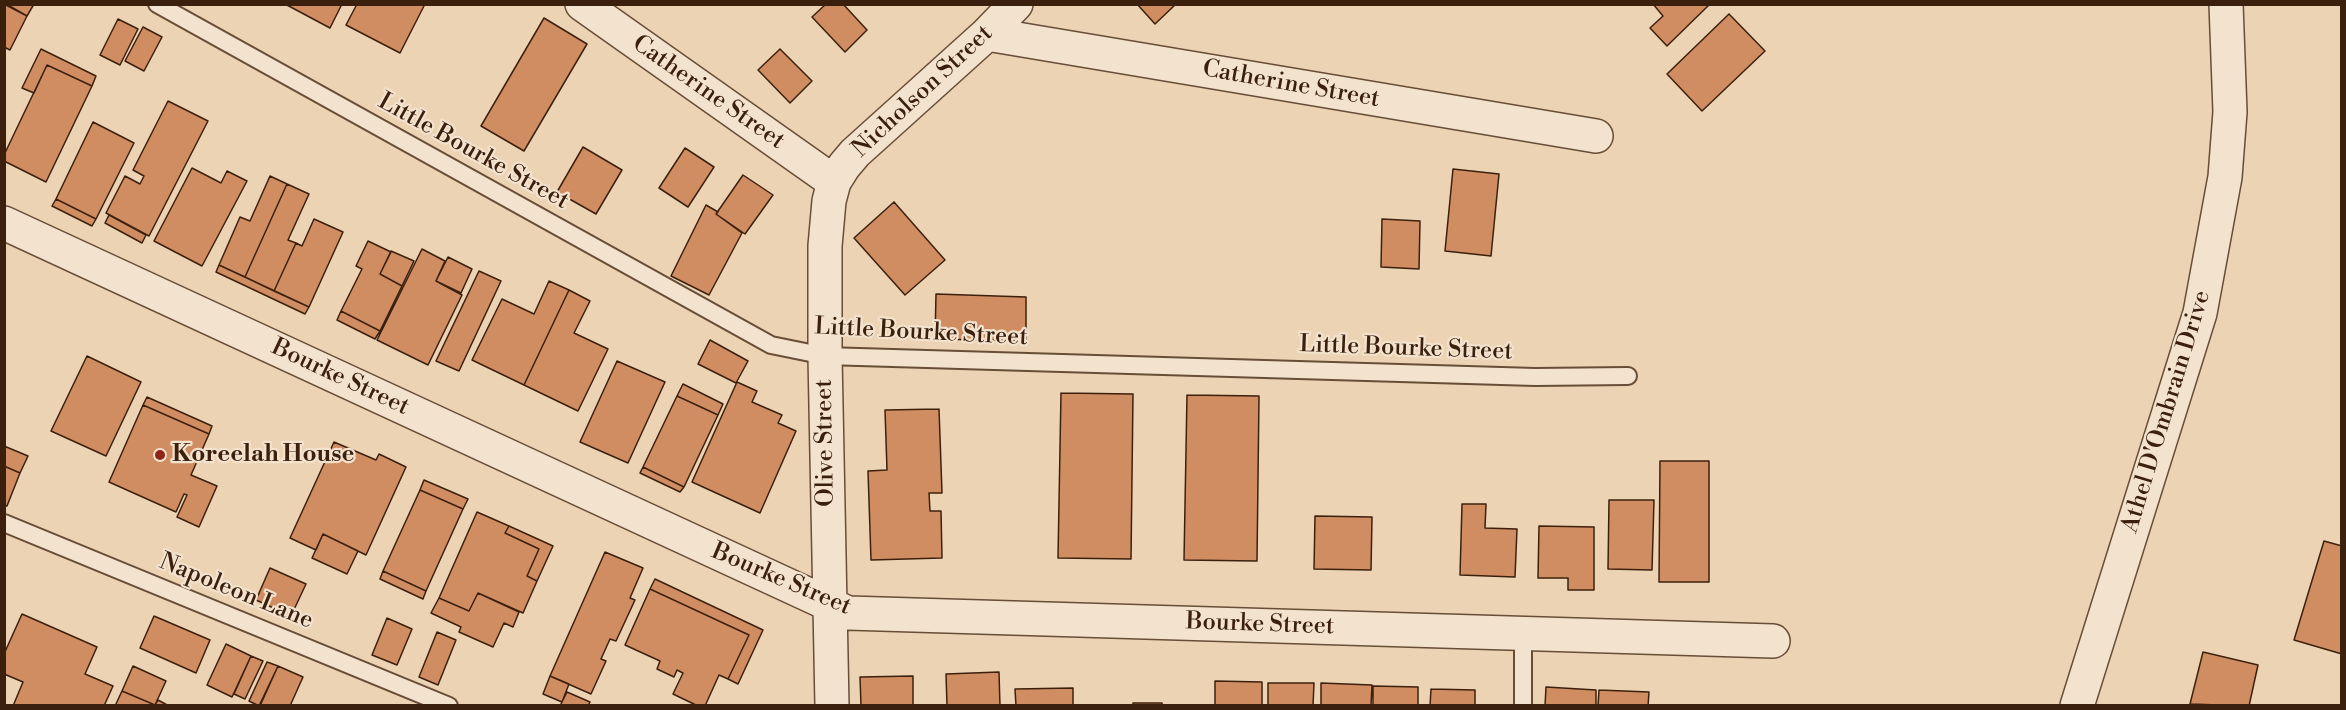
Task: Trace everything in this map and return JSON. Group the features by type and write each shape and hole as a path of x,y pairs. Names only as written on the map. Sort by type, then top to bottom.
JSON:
{"street":[{"name":"Catherine Street","path":"582,4 834,182"},
{"name":"Nicholson Street","path":"834,182 855,153 987,34 1016,4"},
{"name":"Athel D'Ombrain Drive","path":"2077,705 2200,314 2225,177 2230,112 2226,4"},
{"name":"Catherine Street","path":"987,34 1596,136"},
{"name":"Olive Street","path":"832,705 825,246 829,201 834,182"},
{"name":"Bourke Street","path":"4,223 848,613 1773,641"}],"lane":[{"name":"Little Bourke Street","path":"157,4 771,345 825,356 1523,377 1628,376"},
{"name":"Napoleon Lane","path":"4,523 449,705"},
{"path":"1523,633 1523,705"}],"building":[{"path":"4,4 27,16 10,50 4,47"},
{"path":"6,4 34,4 27,16"},
{"path":"285,4 342,4 330,28"},
{"path":"357,4 425,4 400,53 346,25"},
{"path":"826,4 843,4 867,30 845,52 812,17"},
{"path":"1137,4 1176,4 1155,24"},
{"path":"1653,4 1710,4 1667,46 1650,28 1663,16"},
{"path":"1729,14 1765,51 1702,111 1667,74"},
{"path":"544,18 587,44 524,151 481,126"},
{"path":"118,19 138,29 120,65 100,55"},
{"path":"143,27 162,37 144,71 125,61"},
{"path":"41,49 96,76 92,86 47,65 34,93 22,88"},
{"path":"780,49 812,81 790,103 758,70"},
{"path":"47,65 92,86 46,182 4,161 4,155"},
{"path":"168,101 208,121 149,236 106,213 125,176 140,184 144,176 133,170"},
{"path":"93,122 134,143 96,219 56,199"},
{"path":"583,147 622,170 596,214 557,192"},
{"path":"685,148 714,167 688,207 659,188"},
{"path":"192,168 221,183 227,171 247,181 202,266 154,241"},
{"path":"1453,169 1499,174 1491,256 1445,251"},
{"path":"743,175 773,195 745,234 716,214"},
{"path":"270,176 287,184 245,277 219,265 240,217 250,221"},
{"path":"287,184 309,194 288,240 296,243 274,291 245,277"},
{"path":"56,199 96,219 92,226 52,206"},
{"path":"894,202 945,260 905,295 854,238"},
{"path":"706,205 718,212 716,214 742,233 709,295 671,276"},
{"path":"109,215 146,235 142,243 105,223"},
{"path":"314,219 343,232 309,307 274,291 296,243 302,246"},
{"path":"1382,219 1420,221 1419,269 1381,267"},
{"path":"368,241 391,252 380,274 402,286 380,331 341,311 362,269 356,266"},
{"path":"422,249 445,261 436,281 462,295 428,365 377,340"},
{"path":"391,251 414,261 402,286 380,274"},
{"path":"448,257 472,269 461,293 436,281"},
{"path":"219,265 309,307 305,314 216,272"},
{"path":"479,271 501,281 459,371 436,361"},
{"path":"549,281 569,290 524,385 472,360 502,299 534,314"},
{"path":"569,290 590,301 574,333 608,349 578,411 524,385"},
{"path":"936,294 1026,297 1026,341 935,339"},
{"path":"341,311 380,331 375,339 337,320"},
{"path":"710,340 748,361 736,383 698,364"},
{"path":"87,356 141,382 106,456 51,431"},
{"path":"617,361 665,382 628,463 580,442"},
{"path":"737,382 757,391 752,402 782,415 778,423 796,431 760,513 692,482"},
{"path":"683,384 723,404 718,415 677,396"},
{"path":"1061,393 1133,394 1131,559 1058,558"},
{"path":"1187,395 1259,396 1257,561 1184,560"},
{"path":"677,396 718,415 684,487 643,467"},
{"path":"147,397 212,426 209,434 143,405"},
{"name":"Koreelah House","path":"143,405 209,434 191,475 217,486 199,527 177,517 187,495 184,494 176,512 109,482"},
{"path":"939,409 942,493 929,493 930,511 941,511 942,558 871,560 868,471 887,470 885,410"},
{"path":"334,442 376,460 379,454 406,467 366,555 323,534 316,550 290,538"},
{"path":"4,446 28,456 20,473 4,466"},
{"path":"1660,461 1709,461 1709,582 1659,582"},
{"path":"4,466 20,473 7,506 4,505"},
{"path":"643,467 684,487 680,492 640,473"},
{"path":"424,480 468,499 463,509 420,490"},
{"path":"420,490 463,509 426,591 383,571"},
{"path":"1609,500 1654,500 1652,570 1608,569"},
{"path":"1462,504 1486,504 1485,528 1517,529 1515,577 1460,575"},
{"path":"477,512 509,526 505,533 539,549 527,576 537,581 523,613 478,593 469,611 439,598"},
{"path":"1315,516 1372,517 1371,570 1314,569"},
{"path":"509,526 553,546 537,581 527,576 539,549 505,533"},
{"path":"1539,526 1594,527 1594,590 1568,590 1568,578 1538,578"},
{"path":"323,534 358,551 347,574 312,558"},
{"path":"2324,541 2342,546 2342,654 2294,640"},
{"path":"605,552 643,568 630,598 635,600 616,641 610,639 601,659 606,661 591,694 550,676"},
{"path":"270,568 306,584 291,616 256,600"},
{"path":"383,571 426,591 423,599 380,579"},
{"path":"655,579 763,630 738,684 728,679 749,635 650,589"},
{"path":"650,589 749,635 728,679 719,675 705,706 698,706 673,694 683,673 677,670 674,677 657,669 660,661 625,645"},
{"path":"478,593 519,612 513,627 504,623 493,647 459,632 461,627 431,613 439,598 469,611"},
{"path":"22,614 97,647 85,674 113,686 104,706 13,706 23,682 4,674 4,654"},
{"path":"154,616 210,640 196,673 140,648"},
{"path":"387,618 412,629 397,665 372,655"},
{"path":"437,632 456,640 438,685 419,677"},
{"path":"226,644 251,656 232,697 207,685"},
{"path":"2203,652 2258,665 2249,706 2190,704"},
{"path":"251,656 263,661 245,699 234,694"},
{"path":"267,662 278,666 259,706 249,701"},
{"path":"133,666 166,681 155,705 122,691"},
{"path":"278,666 303,677 290,706 260,706"},
{"path":"999,672 1000,706 947,706 946,674"},
{"path":"550,676 569,684 562,702 543,694"},
{"path":"913,676 913,706 861,706 860,677"},
{"path":"1215,681 1262,682 1262,706 1215,706"},
{"path":"1268,683 1314,683 1313,706 1268,706"},
{"path":"1321,683 1372,685 1371,706 1321,706"},
{"path":"1373,686 1418,687 1418,706 1373,706"},
{"path":"1546,687 1596,690 1596,706 1545,706"},
{"path":"1073,688 1073,706 1016,706 1015,689"},
{"path":"1431,689 1475,690 1475,706 1430,706"},
{"path":"1599,690 1649,692 1648,706 1598,706"},
{"path":"122,691 155,705 158,700 169,706 115,706"},
{"path":"567,692 590,702 588,706 560,706"},
{"path":"1133,703 1162,703 1162,706 1133,706"}],"place":[{"name":"Koreelah House","path":"160,455"}]}
